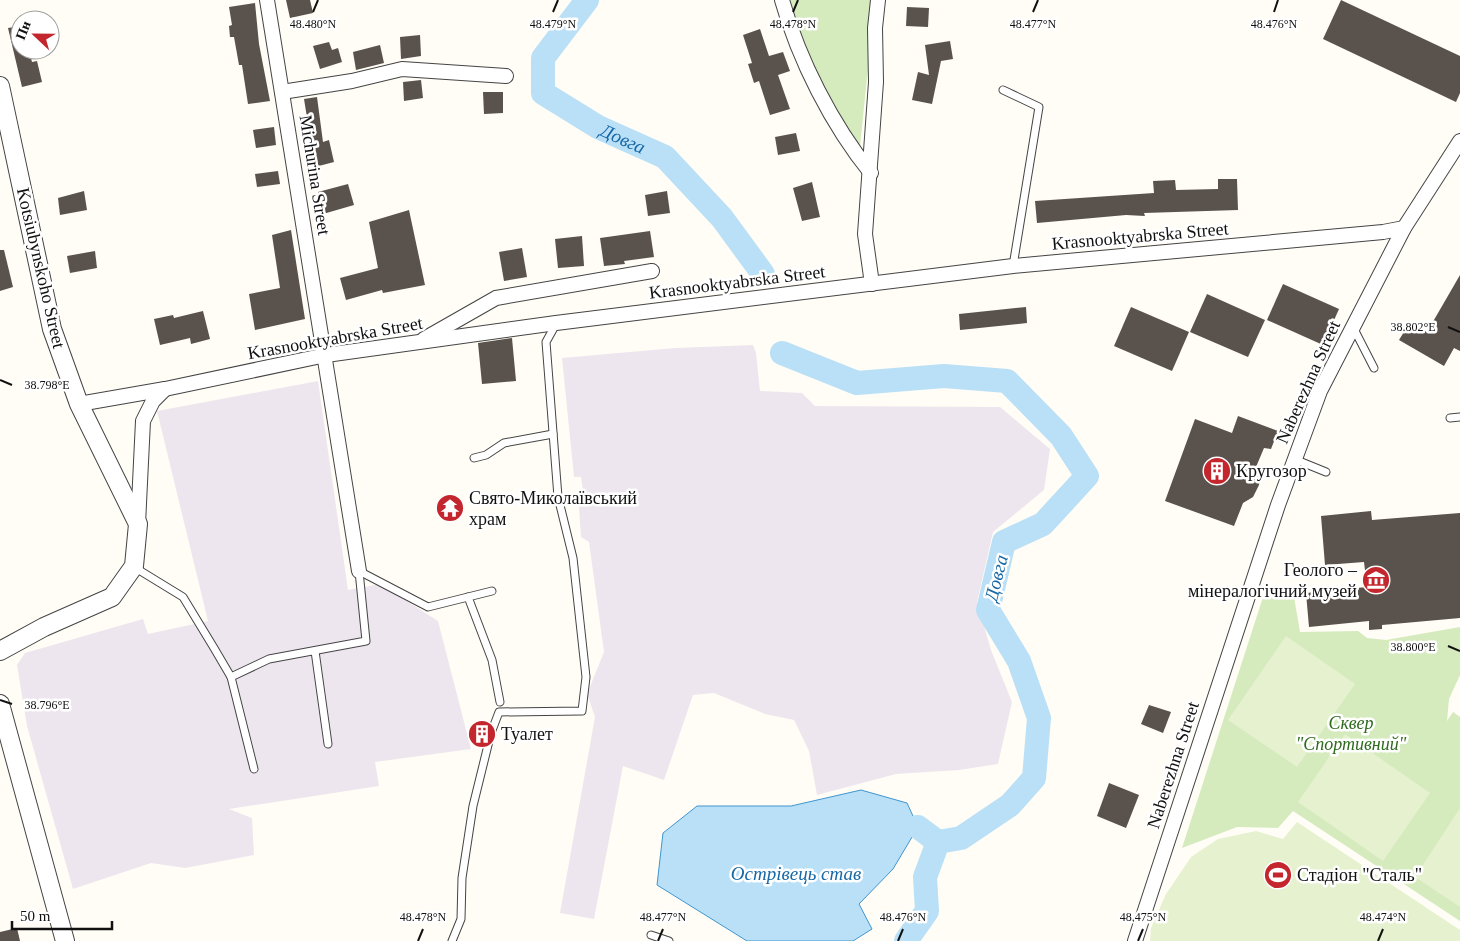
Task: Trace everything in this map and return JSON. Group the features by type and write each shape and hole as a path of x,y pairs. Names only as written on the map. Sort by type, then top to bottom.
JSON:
{"street":[{"name":"Michurina Street","path":"267,0 326,355 359,571"},
{"path":"782,0 788,21 836,125 871,173"},
{"path":"872,284 865,234 871,173 876,82 875,28 878,0"},
{"path":"282,92 352,81 402,69 506,76"},
{"name":"Kotsiubynskoho Street","path":"0,86 52,329 79,404 138,524"},
{"name":"Naberezhna Street","path":"1135,941 1294,459 1320,391 1404,228 1460,140"},
{"name":"Krasnooktyabrska Street","path":"79,404 165,389 326,355 556,323 1013,266 1384,232 1404,228"},
{"path":"416,343 496,298 652,271"},
{"path":"0,651 44,627 112,597 134,566 144,421 153,401 165,389"},
{"path":"0,704 65,941"}],"lane":[{"path":"1002,90 1039,107 1013,266"},
{"path":"452,941 461,919 462,878 473,806 491,733 499,712 582,711 586,677 573,558 558,497 546,342 556,323"},
{"path":"1353,327 1374,368"},
{"path":"1450,418 1460,417"},
{"path":"474,458 486,455 504,443 553,434"},
{"path":"1294,459 1326,472"},
{"path":"134,566 183,597 231,677 254,769"},
{"path":"359,571 428,607 492,592"},
{"path":"231,677 268,659 366,641 359,571"},
{"path":"468,597 492,660 500,702"},
{"path":"315,651 328,744"},
{"path":"651,935 669,941"}],"shaded area":[{"path":"753,345 756,353 760,391 802,393 815,406 1000,407 1050,449 1044,490 993,532 977,602 991,650 1012,702 998,764 959,770 896,774 817,795 809,751 794,720 765,714 714,693 693,695 664,780 623,766 594,919 560,913 595,717 587,694 604,652 589,542 581,537 578,493 583,491 581,477 574,477 562,358 675,348"},
{"path":"318,381 348,590 380,584 438,621 471,749 375,762 379,786 229,809 252,818 254,855 185,868 151,863 73,889 27,726 17,665 25,653 143,619 148,634 208,621 157,411"}],"green space":[{"path":"787,0 875,0 859,156 811,63"},
{"name":"Сквер \"Спортивний\"","path":"1264,594 1294,597 1300,632 1358,631 1367,638 1386,640 1460,627 1460,675 1449,699 1447,721 1453,712 1460,717 1460,921 1293,811 1278,828 1237,827 1182,848"},
{"path":"1286,636 1355,684 1297,767 1228,720"},
{"path":"1345,734 1430,793 1383,861 1298,802"},
{"path":"1460,808 1460,907 1415,877"},
{"name":"Стадіон \"Сталь\"","path":"1297,822 1460,930 1460,941 1150,941 1151,928 1166,894 1191,857 1218,839 1256,831 1283,839"}],"water":[{"name":"Острівець став","path":"861,790 907,803 918,827 893,869 859,904 872,929 853,941 747,941 657,885 663,833 697,806 791,806"}],"building":[{"path":"286,0 310,0 313,13 290,18"},
{"path":"1341,0 1460,56 1460,93 1456,102 1323,39"},
{"path":"255,3 259,44 270,101 248,104 242,65 239,65 234,37 230,37 229,26 232,25 229,7"},
{"path":"907,7 929,8 928,27 906,26"},
{"path":"760,29 769,56 783,52 790,71 778,75 790,109 770,115 759,81 754,83 748,64 752,63 743,35"},
{"path":"420,35 421,56 401,59 400,37"},
{"path":"950,41 953,59 941,61 932,104 912,100 918,72 929,75 925,45"},
{"path":"329,42 332,50 338,48 342,62 320,69 313,46"},
{"path":"380,45 384,63 356,70 353,52"},
{"path":"16,60 37,61 42,82 22,87"},
{"path":"421,80 423,98 404,101 403,82"},
{"path":"483,92 503,92 503,113 484,114"},
{"path":"317,97 323,142 329,140 334,162 315,167 304,99"},
{"path":"274,127 276,145 256,148 253,130"},
{"path":"796,133 800,151 778,155 775,137"},
{"path":"278,171 280,184 257,187 255,174"},
{"path":"1218,179 1237,179 1238,210 1144,213 1145,216 1126,215 1037,223 1035,201 1154,193 1153,181 1175,180 1176,190 1218,189"},
{"path":"812,182 820,217 802,221 793,188"},
{"path":"348,184 354,205 323,214 318,192"},
{"path":"84,191 87,210 60,215 58,198"},
{"path":"667,191 670,213 648,216 645,195"},
{"path":"409,210 425,285 383,293 382,290 346,300 340,278 378,268 369,222"},
{"path":"291,230 305,319 255,330 249,294 280,288 272,235"},
{"path":"650,231 654,257 624,261 625,264 604,266 600,238"},
{"path":"582,236 584,266 558,268 555,239"},
{"path":"522,248 527,277 504,281 499,252"},
{"path":"0,250 4,250 13,287 0,291"},
{"path":"95,251 97,268 70,273 67,256"},
{"path":"1460,275 1460,351 1454,348 1444,366 1399,340 1410,322 1427,332"},
{"path":"1283,284 1339,309 1323,345 1267,320"},
{"path":"1207,294 1265,320 1248,357 1190,332"},
{"path":"1026,307 1027,323 960,330 959,314"},
{"path":"1131,307 1189,332 1172,371 1114,346"},
{"path":"203,311 210,339 191,344 190,338 160,345 154,319 173,315 174,318"},
{"path":"512,338 516,381 482,384 478,343"},
{"name":"Кругозор","path":"1238,416 1278,431 1271,449 1264,448 1256,467 1260,476 1259,485 1253,497 1243,503 1234,526 1165,501 1195,419 1232,433"},
{"path":"1371,511 1372,520 1460,513 1460,618 1382,625 1382,629 1369,630 1369,621 1309,627 1306,593 1367,587 1364,562 1325,565 1321,516"},
{"path":"1149,705 1171,712 1163,733 1141,724"},
{"path":"1109,783 1139,795 1126,828 1097,816"},
{"path":"17,928 20,941 0,941 0,932"}],"waterway":[{"name":"Довга","path":"587,0 543,58 543,93 598,127 665,157 722,218 763,274"},
{"name":"Довга","path":"782,353 857,383 944,376 1007,381 1061,436 1087,476 1043,524 1004,542 988,610 1019,661 1039,718 1034,778 1010,805 961,838 938,842 925,877 927,911 906,941"},
{"path":"918,827 938,842"}],"place":[{"name":"Кругозор","path":"1217,471"},
{"name":"Свято-Миколаївський храм","path":"450,508"},
{"name":"Геолого – мінералогічний музей","path":"1376,580"},
{"name":"Туалет","path":"482,734"},
{"name":"Стадіон \"Сталь\"","path":"1278,875"}]}
